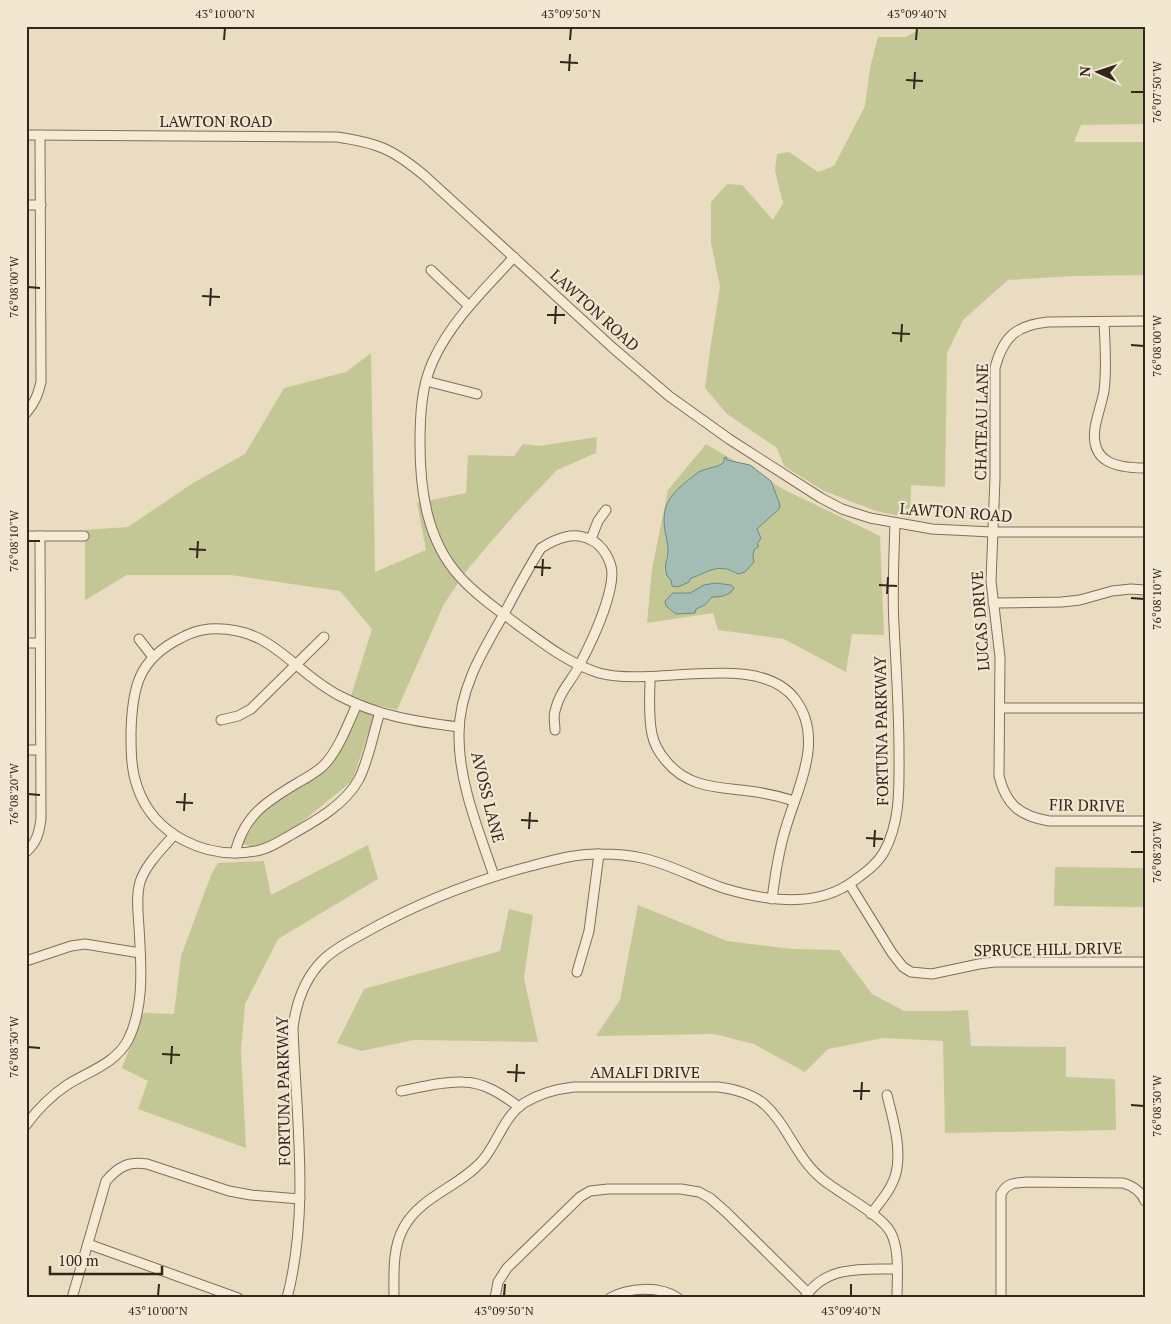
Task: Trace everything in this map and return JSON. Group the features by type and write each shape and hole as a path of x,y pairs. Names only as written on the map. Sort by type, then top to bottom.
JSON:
{"street":[{"name":"LAWTON ROAD","path":"26,135 328,137 366,141 406,160 613,348 669,396 705,423 820,498 842,509 870,518 932,528 992,532 1145,532"},
{"path":"26,413 37,397 41,382 40,135"},
{"path":"26,205 41,205"},
{"path":"514,257 469,306 441,344 432,362 426,381 420,430 420,476 424,504 434,534 459,576 481,597 558,655 580,666 622,677 738,673 759,676 771,680 794,698 803,713 808,728 810,746 776,867 772,899"},
{"path":"431,270 469,306"},
{"name":"CHATEAU LANE","path":"992,532 995,478 994,368 998,354 1012,334 1032,324 1048,322 1145,321"},
{"path":"1104,322 1105,380 1094,442 1098,453 1117,466 1145,468"},
{"path":"426,381 476,394"},
{"path":"555,730 554,712 564,687 580,666 601,616 611,586 612,572 609,560 601,547 591,539 598,521 606,510"},
{"name":"FORTUNA PARKWAY","path":"287,1298 296,1250 300,1199 293,1028 300,996 311,975 324,959 352,940 386,921 454,890 494,876 553,860 599,854 625,855 644,858 723,888 772,899 812,899 826,896 850,885 869,870 882,855 890,840 896,820 899,792 899,705 893,622 895,523"},
{"name":"LUCAS DRIVE","path":"992,532 991,581 1000,657 1000,708"},
{"path":"26,536 84,536"},
{"path":"26,852 33,846 39,835 42,798 40,750 40,536"},
{"name":"AVOSS LANE","path":"494,876 471,805 461,765 459,727 462,704 472,674 503,614 541,548 556,539 568,536 582,536 591,539"},
{"path":"993,603 1062,602 1080,600 1112,591 1145,590"},
{"path":"380,712 358,780 342,800 299,830 258,851 235,853 204,849 189,844 174,835 148,809 137,786 132,765 132,705 139,678 153,657 171,643 190,633 205,629 226,628 245,632 259,638 274,646 331,691 358,704 419,722 459,727"},
{"path":"221,720 238,716 251,710 324,637"},
{"path":"138,638 153,657"},
{"path":"26,643 40,643"},
{"path":"650,677 652,736 660,754 672,768 685,778 696,783 717,788 775,795 794,801"},
{"path":"235,853 247,822 254,813 271,798 316,772 326,763 358,704"},
{"path":"1000,708 1145,708"},
{"name":"FIR DRIVE","path":"1000,708 1000,776 1002,787 1011,802 1027,816 1049,821 1145,821"},
{"path":"26,750 40,750"},
{"path":"26,1125 51,1097 67,1085 106,1063 118,1054 127,1042 138,1013 141,981 138,895 141,881 153,860 174,835"},
{"path":"577,972 589,931 599,854"},
{"name":"SPRUCE HILL DRIVE","path":"850,885 892,954 903,967 911,972 932,974 996,962 1145,962"},
{"path":"26,961 71,946 85,944 140,953"},
{"path":"401,1090 463,1082 476,1084 501,1094 519,1107"},
{"name":"AMALFI DRIVE","path":"394,1298 395,1254 399,1236 414,1212 427,1201 465,1177 481,1162 494,1146 510,1118 519,1107 540,1094 556,1089 574,1087 718,1087 734,1089 763,1103 777,1118 808,1165 822,1179 871,1214 890,1231 895,1243 897,1298"},
{"path":"871,1214 889,1190 896,1174 898,1156 895,1130 887,1095"},
{"path":"72,1298 106,1181 116,1170 124,1165 136,1162 147,1164 229,1191 251,1195 300,1199"},
{"path":"1001,1298 1001,1194 1005,1187 1011,1184 1026,1182 1123,1183 1132,1185 1142,1194 1145,1201"},
{"path":"495,1298 498,1282 507,1268 580,1197 590,1191 608,1189 681,1189 699,1192 710,1198 726,1212 806,1296 827,1277 842,1271 897,1269"},
{"path":"88,1244 238,1298"},
{"path":"610,1298 619,1293 635,1290 660,1291 678,1298"}],"green space":[{"path":"920,26 1145,26 1145,124 1081,125 1074,142 1145,142 1145,275 1073,276 1008,280 963,320 947,353 945,487 911,485 910,518 876,511 824,491 784,466 777,448 727,414 705,388 720,287 711,243 711,202 727,184 742,185 773,220 783,203 775,171 777,154 789,152 818,172 834,166 865,106 870,68 878,37 905,37 919,30"},
{"path":"371,353 375,572 426,550 417,503 466,493 468,455 514,456 523,444 539,446 597,437 596,453 557,470 515,514 467,570 444,604 397,710 378,705 352,781 286,835 255,847 242,844 263,810 325,770 357,717 362,699 351,696 372,629 340,591 230,575 127,575 85,600 85,530 128,527 193,483 245,454 284,388 346,372"},
{"path":"706,444 783,489 880,536 884,635 852,634 846,672 784,639 718,630 713,613 647,623 652,569 668,490"},
{"path":"368,845 378,879 278,939 245,1004 241,1050 246,1148 138,1109 148,1081 122,1068 143,1013 174,1014 181,956 211,875 218,863 264,861 271,895"},
{"path":"1055,867 1145,868 1145,907 1054,906"},
{"path":"638,905 727,941 792,949 839,950 872,994 904,1011 968,1010 971,1046 1066,1047 1066,1077 1115,1079 1116,1130 945,1133 943,1041 883,1038 828,1049 805,1072 754,1044 714,1034 596,1036 620,1000"},
{"path":"509,909 533,915 524,978 538,1042 414,1040 361,1051 337,1043 364,989 500,951"}],"water":[{"path":"726,457 727,460 750,465 771,481 780,505 779,509 757,529 761,538 757,544 759,546 754,550 754,562 745,572 738,574 731,570 719,568 691,578 689,582 678,587 672,586 665,568 668,550 664,520 667,504 676,491 699,472 718,466 724,462"},
{"path":"715,583 731,585 734,588 727,594 712,597 705,605 696,609 695,613 676,614 666,606 665,601 673,593 690,593 704,585"}]}
